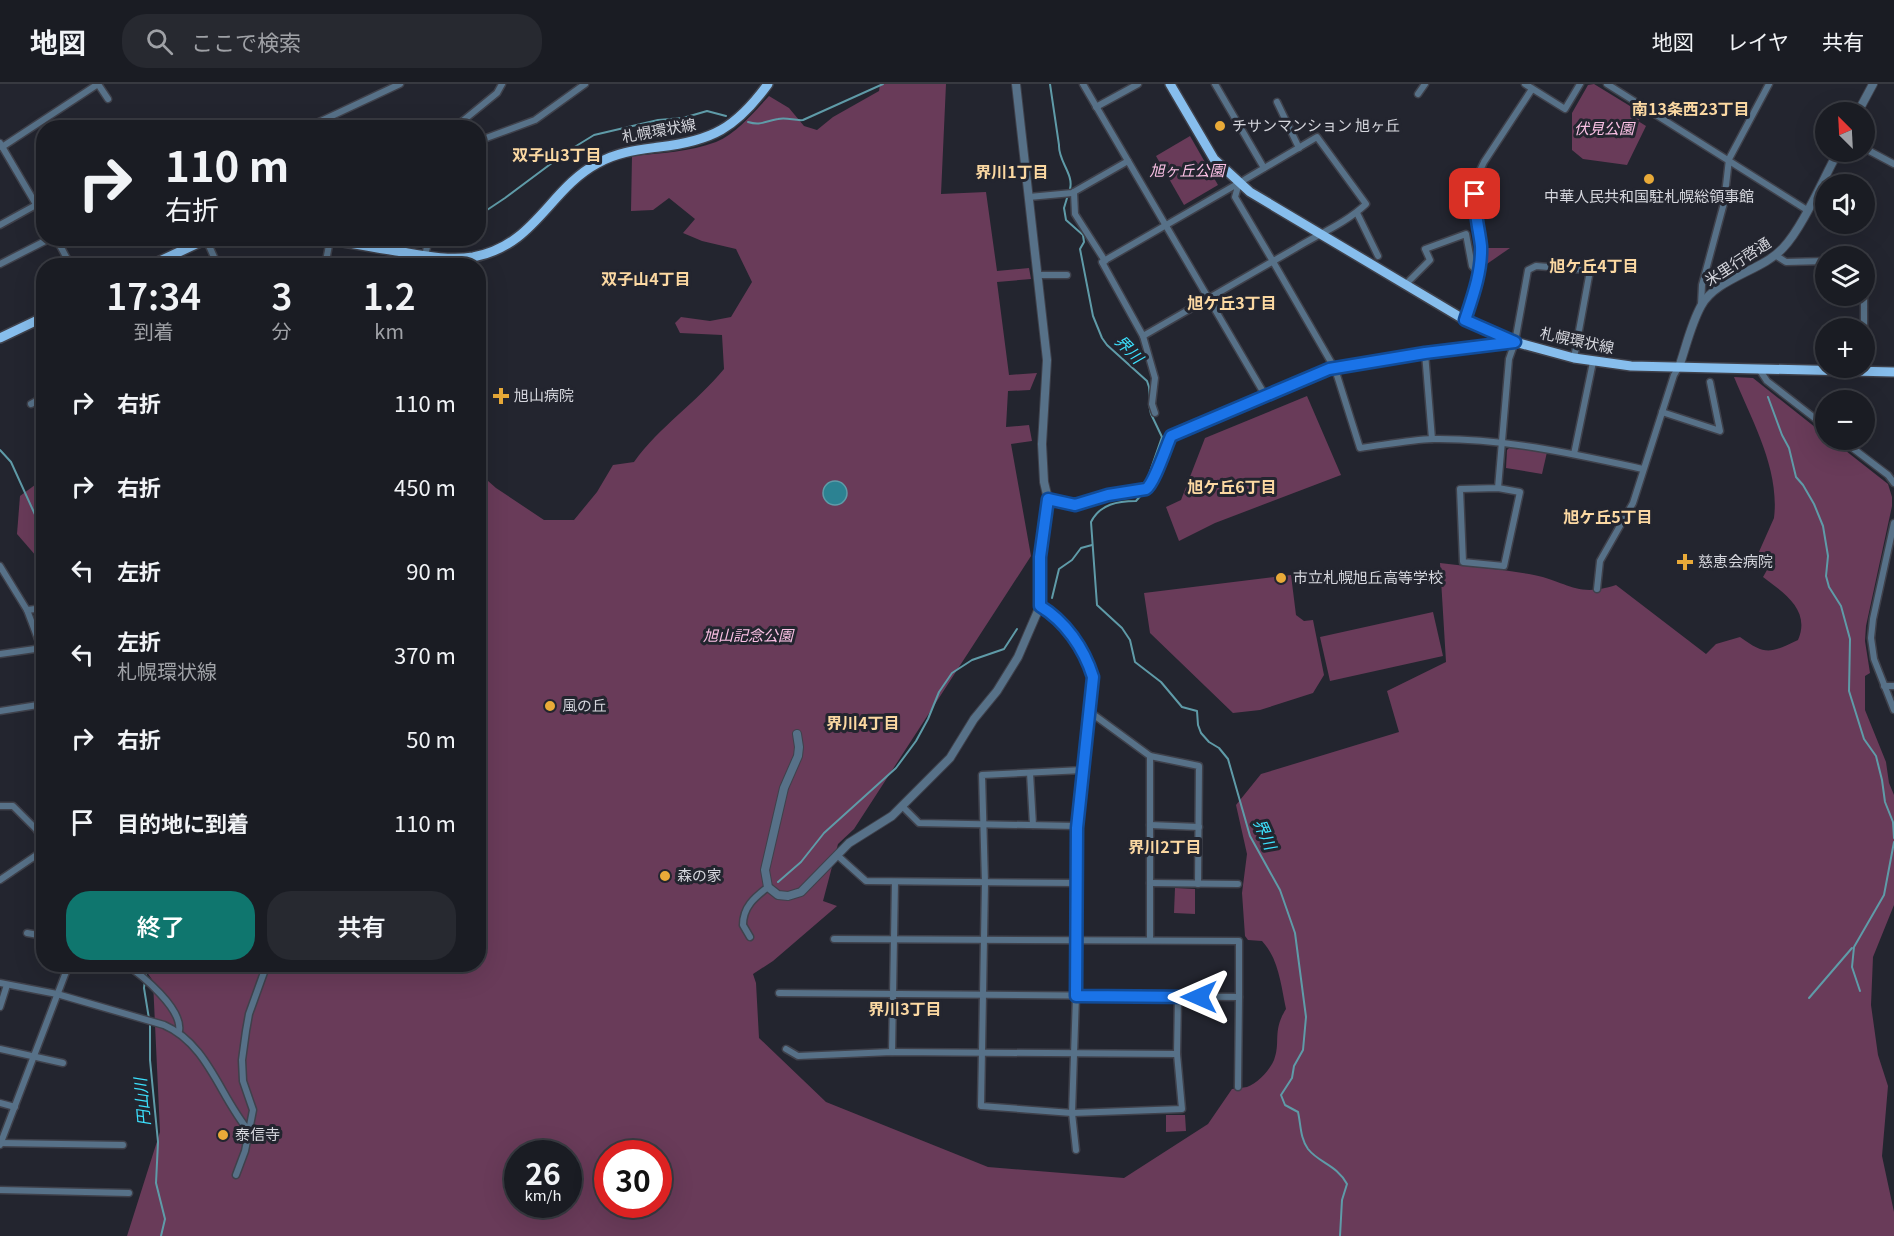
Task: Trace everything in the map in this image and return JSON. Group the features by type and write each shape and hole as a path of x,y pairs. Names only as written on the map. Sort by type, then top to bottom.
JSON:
{"main road":[{"name":"札幌環状線","path":"466,258 475,257 506,244 536,223 569,183 583,171 617,154 683,144 718,133 746,112 768,84"},
{"name":"札幌環状線","path":"1170,84 1214,159 1239,183 1465,320 1515,342 1593,362 1631,366 1815,369"},
{"path":"162,258 182,246"},
{"name":"札幌環状線","path":"364,246 447,258"},
{"path":"0,338 36,321"},
{"name":"札幌環状線","path":"1875,371 1894,372"}],"street":[{"path":"41,120 98,84 108,99"},
{"path":"323,120 400,84"},
{"path":"464,120 497,93 502,84"},
{"path":"486,138 535,120 585,84"},
{"path":"797,734 798,756 784,788 765,870 768,887 778,895 788,896 801,892 849,843 880,824 902,806 950,758 974,719 997,691 1018,657 1040,606 1040,557 1048,499 1044,482 1042,444 1047,360 1016,84"},
{"path":"1083,84 1265,395"},
{"path":"1096,107 1138,84"},
{"path":"1215,84 1264,168"},
{"path":"1418,94 1425,84"},
{"path":"1525,84 1565,109 1580,84"},
{"path":"1606,84 1807,210"},
{"path":"1701,306 1702,285 1724,203 1729,159 1769,84"},
{"path":"1863,102 1873,84"},
{"path":"1465,320 1479,273 1481,247 1474,210 1476,179 1484,162 1532,89"},
{"path":"1277,102 1299,148"},
{"path":"0,225 36,205 1,145 36,123"},
{"path":"1143,336 1357,213 1366,204 1317,137 1102,262 1143,336 1155,378 1152,404 1155,413"},
{"path":"1875,154 1894,164"},
{"path":"1029,197 1074,192 1128,162"},
{"name":"米里行啓通","path":"1678,367 1701,306 1719,288 1775,255 1794,235 1833,162"},
{"path":"1239,183 1235,197 1335,369 1360,448 1432,440 1503,442 1642,469"},
{"path":"1074,192 1075,214 1105,261"},
{"path":"1357,213 1378,256"},
{"path":"1406,284 1430,260 1425,249 1467,234 1472,266 1479,273"},
{"path":"0,264 37,246"},
{"path":"387,250 388,246"},
{"path":"425,256 427,246"},
{"path":"1775,255 1786,262 1815,261"},
{"path":"1498,488 1509,359 1515,342 1528,270 1536,266 1586,270 1589,276 1574,358"},
{"path":"1038,275 1068,275"},
{"path":"1048,499 1075,505 1108,495 1146,489 1152,485 1171,436 1329,369 1425,353 1515,342"},
{"path":"1425,353 1432,440"},
{"path":"1574,454 1593,362"},
{"path":"1597,589 1600,561 1633,503 1642,469 1678,367"},
{"path":"1759,369 1767,381 1815,418"},
{"path":"1662,412 1720,431 1710,382"},
{"path":"31,404 36,401"},
{"path":"1855,450 1888,475 1894,483"},
{"path":"1498,488 1520,492 1504,566 1463,562 1460,489 1498,488"},
{"path":"1894,523 1871,629 1874,659 1894,709"},
{"path":"0,566 27,610 36,633"},
{"path":"1040,606 1053,614 1065,626 1089,665 1093,677 1077,826 1076,996 1072,1113 1076,1150"},
{"path":"27,610 36,609"},
{"path":"0,654 36,651"},
{"path":"1884,686 1894,686"},
{"path":"0,711 36,705"},
{"path":"1090,712 1150,756 1199,766 1198,884"},
{"path":"1150,756 1150,940"},
{"path":"1083,770 982,775 985,883 981,1106 1072,1113 1182,1109 1177,1054 1178,997"},
{"path":"1030,773 1033,825"},
{"path":"0,806 13,806 36,830"},
{"path":"902,806 919,823 1077,826"},
{"path":"1150,825 1199,826"},
{"path":"1,879 36,855"},
{"path":"837,855 866,881 1077,883"},
{"path":"892,1052 895,882"},
{"path":"1150,883 1238,884"},
{"path":"750,937 743,925 746,908 768,887"},
{"path":"27,933 36,935"},
{"path":"834,939 1239,942 1239,1087"},
{"path":"66,972 0,1144 123,1145"},
{"path":"136,972 172,1009 180,1025 179,1031"},
{"path":"236,1175 245,1151 253,1110 243,1081 242,1060 249,1014 264,972"},
{"path":"0,1007 4,984 57,994 179,1031 193,1045 249,1131"},
{"path":"778,993 1239,997"},
{"path":"0,1049 63,1063"},
{"path":"786,1049 798,1056 892,1052 1177,1054"},
{"path":"0,1103 15,1107"},
{"path":"0,1190 129,1194"}],"green space":[{"name":"旭山記念公園","path":"880,84 946,84 941,194 986,192 997,271 1029,268 1031,279 997,282 1009,375 1037,373 1030,390 1008,391 1006,427 1029,425 1032,441 1011,444 1031,556 854,829 838,844 823,901 837,906 773,961 753,974 756,983 759,1038 826,1102 988,1167 1124,1178 1208,1124 1232,1089 1251,1085 1270,1068 1276,1054 1279,1024 1286,1009 1278,973 1268,948 1262,941 1248,940 1245,936 1242,893 1247,854 1236,805 1261,774 1399,732 1387,691 1446,662 1440,563 1534,575 1582,589 1603,589 1616,585 1706,654 1716,644 1740,637 1762,650 1774,650 1798,640 1801,620 1798,611 1787,596 1763,577 1767,570 1754,563 1774,518 1775,500 1769,463 1734,377 1753,378 1815,427 1815,450 1845,450 1888,484 1892,497 1866,626 1865,641 1870,673 1865,676 1865,710 1886,762 1889,783 1894,795 1894,905 1873,957 1871,1005 1878,1055 1888,1086 1882,1156 1894,1212 1894,1236 127,1236 160,1132 153,981 147,972 486,972 486,479 544,520 574,520 597,492 613,465 634,462 655,437 724,369 722,335 680,333 675,323 681,317 710,321 731,317 752,282 736,249 702,241 683,233 695,219 669,198 653,210 631,211 632,156 685,150 716,142 738,128 769,96 789,108 804,126 817,130 833,117 879,91"},
{"name":"伏見公園","path":"1594,84 1643,114 1638,121 1646,126 1627,165 1583,159 1572,150 1572,113 1588,85"},
{"name":"旭ヶ丘公園","path":"1190,136 1218,185 1184,205 1156,156"},
{"path":"1485,248 1510,248 1484,266"},
{"path":"1307,396 1341,475 1215,523 1179,541 1166,507 1181,500 1205,438"},
{"path":"1510,447 1547,452 1542,474 1506,468 1507,450"},
{"path":"36,484 36,556 17,534 20,496"},
{"path":"1291,575 1296,615 1304,621 1313,620 1324,675 1313,693 1260,710 1233,713 1150,633 1144,593"},
{"path":"1433,612 1443,656 1330,681 1320,637"},
{"path":"1175,888 1195,889 1195,914 1174,913"},
{"path":"1166,1115 1185,1115 1186,1131 1166,1132"}],"water":[{"path":"835,481 844,484 847,493 844,502 835,505 826,502 823,493 826,484"}],"waterway":[{"path":"748,122 803,120 883,84"},
{"name":"界川","path":"1050,84 1059,151 1070,178 1070,189"},
{"path":"486,211 568,151 594,135 658,120 683,118 707,111 726,116"},
{"name":"界川","path":"1067,198 1064,208 1066,220 1083,235 1084,242 1080,249 1093,316 1102,338 1147,381 1150,399"},
{"path":"1768,397 1789,448 1796,477 1814,504 1823,526 1828,556 1826,576 1829,587 1841,606 1850,639 1849,691 1864,739 1876,756 1885,802 1893,822 1894,838"},
{"name":"界川","path":"1146,483 1162,437 1151,414 1149,404"},
{"name":"円山川","path":"0,450 11,462 36,517"},
{"name":"界川","path":"1142,494 1136,501 1104,507 1091,522 1097,605 1122,628 1130,640 1135,662 1161,682 1182,707 1197,711 1201,733 1228,759 1250,836 1280,890 1295,933 1306,1017 1303,1050 1294,1066 1292,1078 1281,1095 1285,1105 1298,1112 1305,1145 1312,1154 1338,1172 1347,1184 1342,1200 1340,1236"},
{"path":"1052,598 1059,569 1072,560 1081,548 1092,545"},
{"path":"778,882 801,862 824,833 896,768 916,741 939,692 952,673 972,660 1004,649 1017,629"},
{"path":"1860,991 1852,967 1854,947 1884,895 1894,842"},
{"path":"1809,998 1852,948"},
{"name":"円山川","path":"146,972 144,988 150,1025 150,1060 158,1142 156,1183 165,1219 161,1236"}],"place":[{"name":"チサンマンション 旭ヶ丘","path":"1220,126"},
{"name":"中華人民共和国駐札幌総領事館","path":"1649,179"},
{"name":"旭山病院","path":"501,396"},
{"name":"慈恵会病院","path":"1685,562"},
{"name":"市立札幌旭丘高等学校","path":"1281,578"},
{"name":"風の丘","path":"550,706"},
{"name":"森の家","path":"665,876"},
{"name":"泰信寺","path":"223,1135"}],"district":[{"name":"南13条西23丁目","path":"1691,109"},
{"name":"双子山3丁目","path":"557,155"},
{"name":"界川1丁目","path":"1012,172"},
{"name":"旭ケ丘4丁目","path":"1594,266"},
{"name":"双子山4丁目","path":"646,279"},
{"name":"旭ケ丘3丁目","path":"1232,303"},
{"name":"旭ケ丘6丁目","path":"1232,487"},
{"name":"旭ケ丘5丁目","path":"1608,517"},
{"name":"界川4丁目","path":"863,723"},
{"name":"界川2丁目","path":"1165,847"},
{"name":"界川3丁目","path":"905,1009"}],"route":[{"path":"1199,997 1076,996 1077,828 1093,677 1089,665 1065,626 1053,614 1040,606 1040,557 1048,499 1075,505 1108,495 1146,489 1152,485 1171,436 1329,369 1425,353 1482,348 1515,342 1465,320 1479,273 1481,247 1474,210 1475,194"}]}
